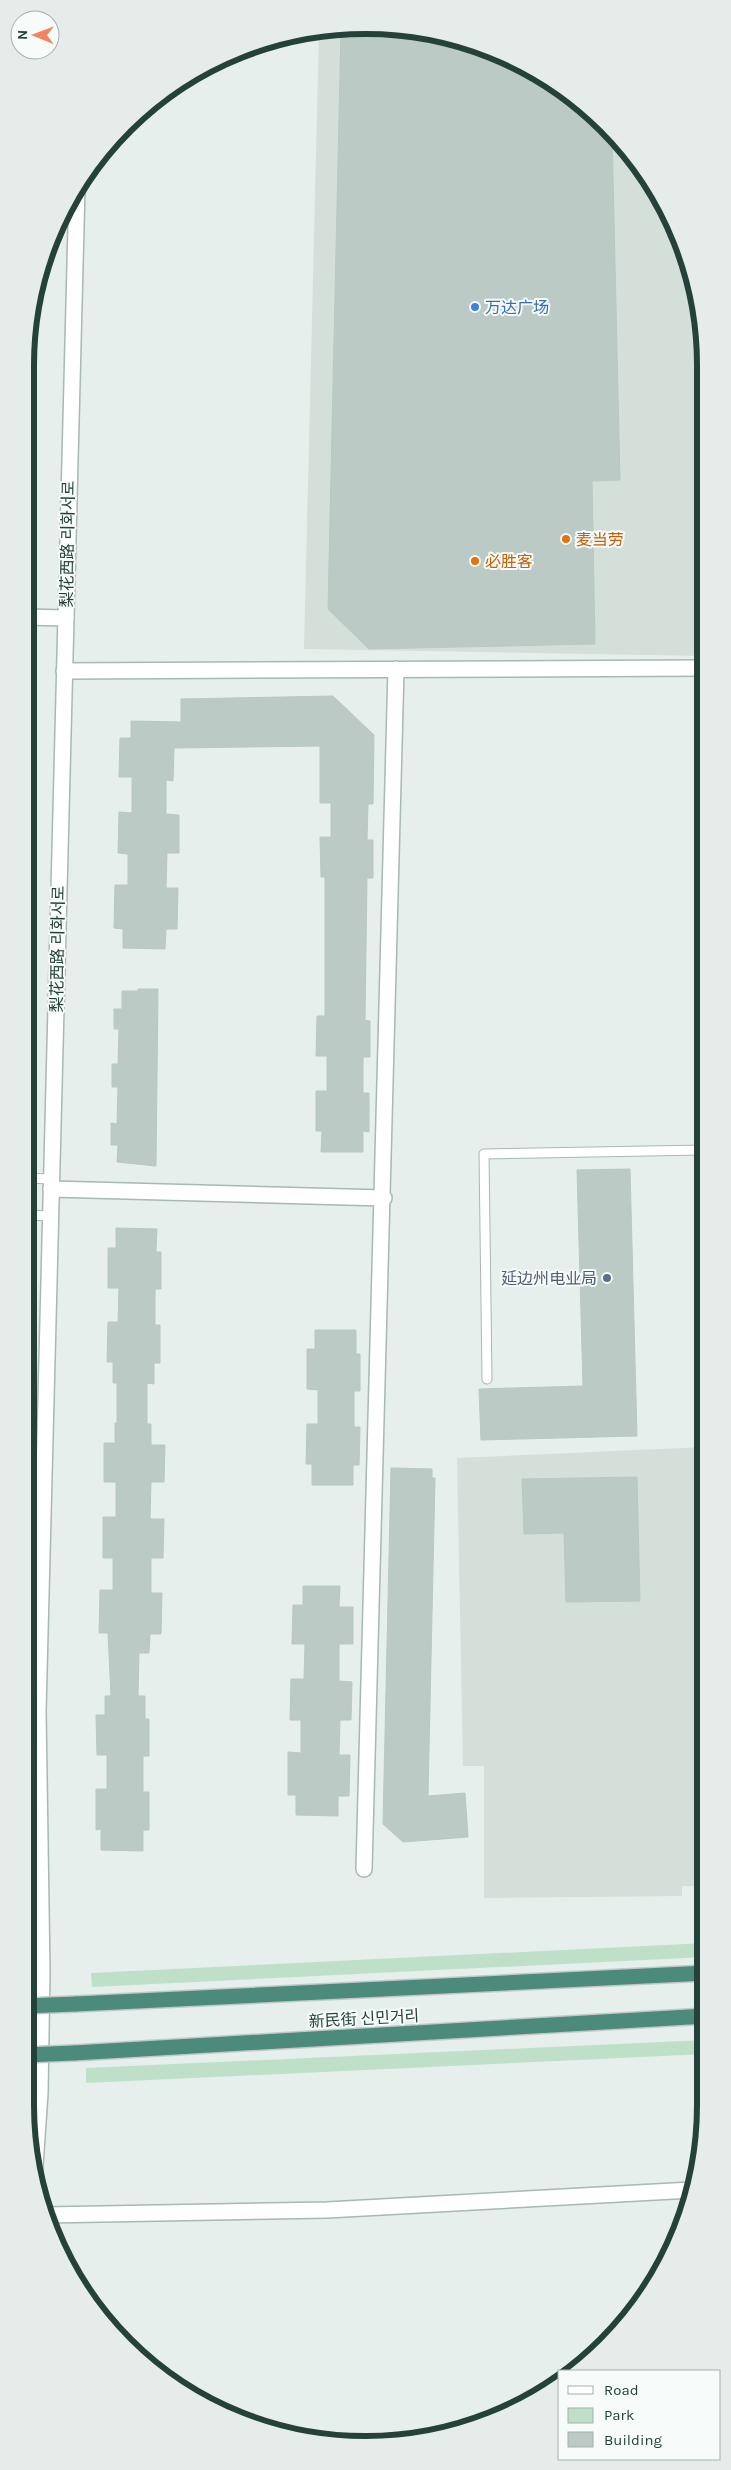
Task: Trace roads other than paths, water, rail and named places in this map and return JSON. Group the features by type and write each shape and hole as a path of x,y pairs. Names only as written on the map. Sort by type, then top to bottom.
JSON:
{"highway":[{"name":"新民街 신민거리","path":"34,2006 697,1973"},
{"name":"新民街 신민거리","path":"34,2055 697,2017"}],"street":[{"name":"梨花西路 리화서로","path":"36,2144 40,2093 42,1972 38,1711 77,203"},
{"path":"34,617 66,618"},
{"path":"64,672 697,668"},
{"path":"364,1869 384,1198 396,669"},
{"path":"51,1184 384,1198"},
{"name":"梨花西路 리화서로","path":"34,1753 38,1711"},
{"path":"53,2215 328,2210 686,2190"}],"lane":[{"path":"487,1379 484,1154 697,1150"},
{"path":"34,1180 51,1184"},
{"path":"34,1215 50,1216"}],"place":[{"name":"万达广场","path":"475,307"},
{"name":"麦当劳","path":"566,539"},
{"name":"必胜客","path":"475,561"},
{"name":"延边州电业局","path":"607,1278"}]}
